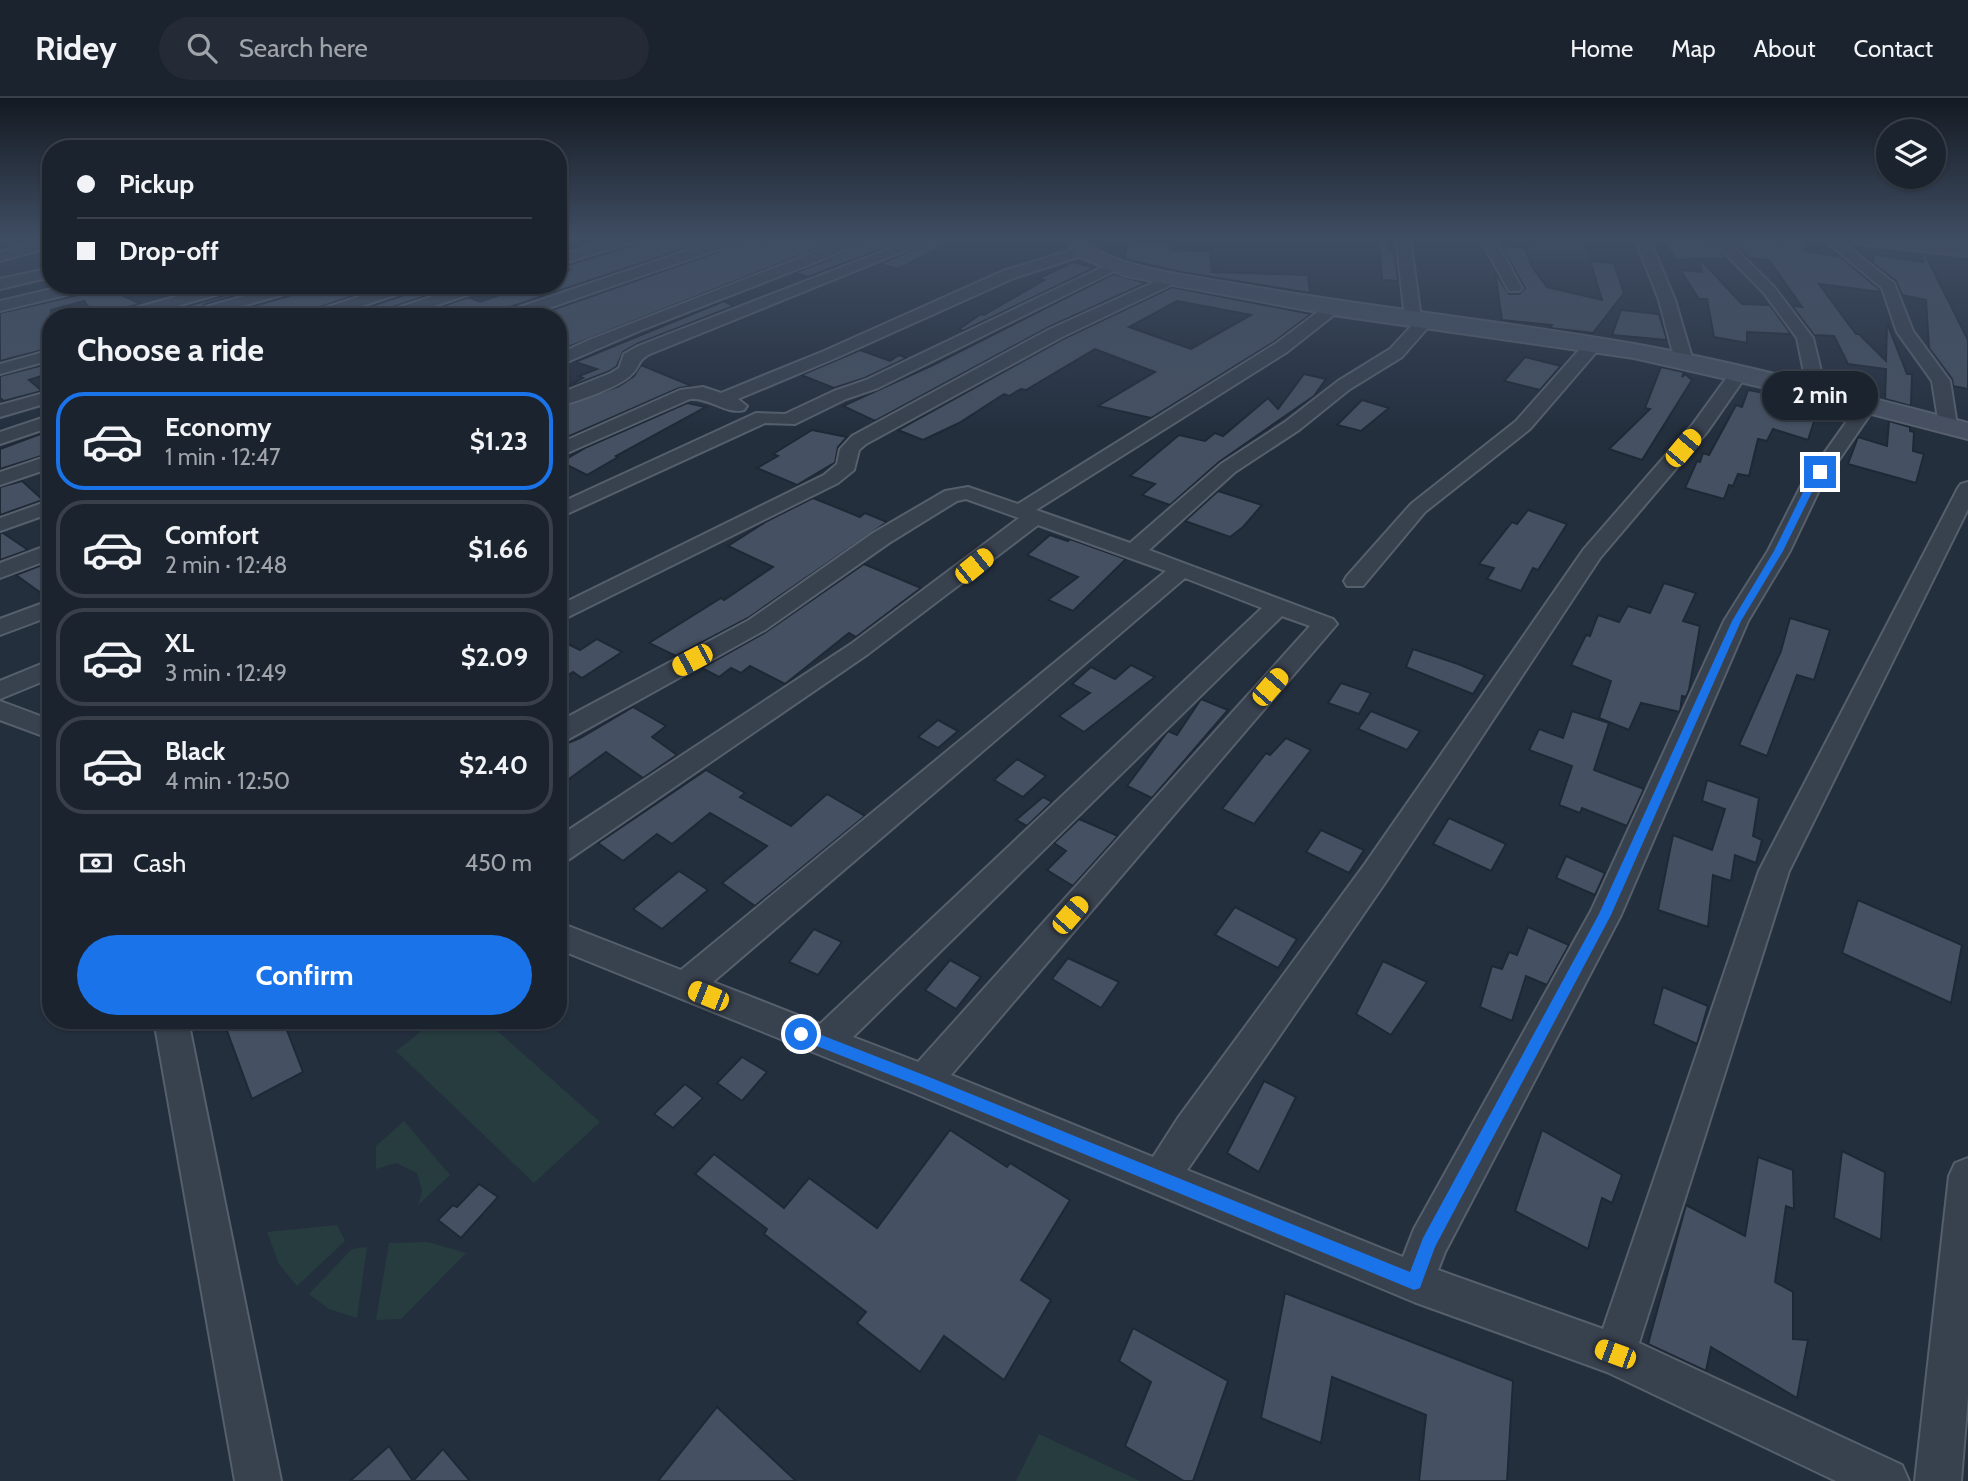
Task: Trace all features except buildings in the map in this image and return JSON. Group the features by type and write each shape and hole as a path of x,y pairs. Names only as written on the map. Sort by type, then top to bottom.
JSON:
{"street":[{"path":"152,308 172,303"},
{"path":"218,308 237,303"},
{"path":"340,308 357,303"},
{"path":"413,308 429,303"},
{"path":"567,357 605,338 697,303"},
{"path":"567,397 617,377 627,370 630,358 644,350 765,303"},
{"path":"722,400 803,369 947,303"},
{"path":"567,447 686,394 703,393 763,417 788,420 872,384 1038,303"},
{"path":"567,611 822,484 847,466 850,449 859,439 1056,333 1121,303"},
{"path":"1302,303 1634,351 1739,373 1958,428"},
{"path":"1133,552 1228,468 1292,426 1344,384 1396,353 1419,320 1416,303"},
{"path":"1668,303 1684,361"},
{"path":"1778,303 1805,338 1817,392"},
{"path":"1895,303 1905,332 1941,381 1958,428"},
{"path":"567,846 954,582 1026,515 1282,348 1333,308"},
{"path":"1355,581 1418,508 1523,425 1592,346"},
{"path":"0,369 42,357"},
{"path":"1160,1179 1191,1130 1376,872 1592,554 1700,428 1739,373"},
{"path":"0,411 42,399"},
{"path":"1414,1282 1428,1243 1605,915 1736,621 1779,551 1811,486 1868,404"},
{"path":"567,508 763,417"},
{"path":"0,438 42,424"},
{"path":"0,479 42,464"},
{"path":"1615,1354 1774,872 1968,488"},
{"path":"567,729 757,625 881,538 952,495 968,494 1182,569 1325,624 924,1081"},
{"path":"0,525 42,509"},
{"path":"0,571 42,555"},
{"path":"685,986 1182,569"},
{"path":"824,1043 1278,606"},
{"path":"0,628 42,611"},
{"path":"0,691 42,672"},
{"path":"0,709 42,726"},
{"path":"567,939 924,1081 1414,1282 1615,1354 1886,1481"},
{"path":"173,1029 258,1481"},
{"path":"1938,1481 1968,1176"}],"green space":[{"path":"424,1029 495,1029 600,1122 534,1183 396,1051"},
{"path":"404,1121 450,1175 418,1205 422,1191 417,1173 396,1163 376,1169 376,1146"},
{"path":"337,1225 345,1241 297,1286 279,1264 267,1232"},
{"path":"428,1242 466,1253 401,1319 376,1320 389,1243"},
{"path":"367,1247 357,1318 329,1309 309,1294 352,1249"},
{"path":"1039,1434 1140,1481 1016,1481"}],"route":[{"path":"801,1034 924,1081 1414,1282 1428,1243 1605,915 1736,621 1779,551 1820,472"}]}
